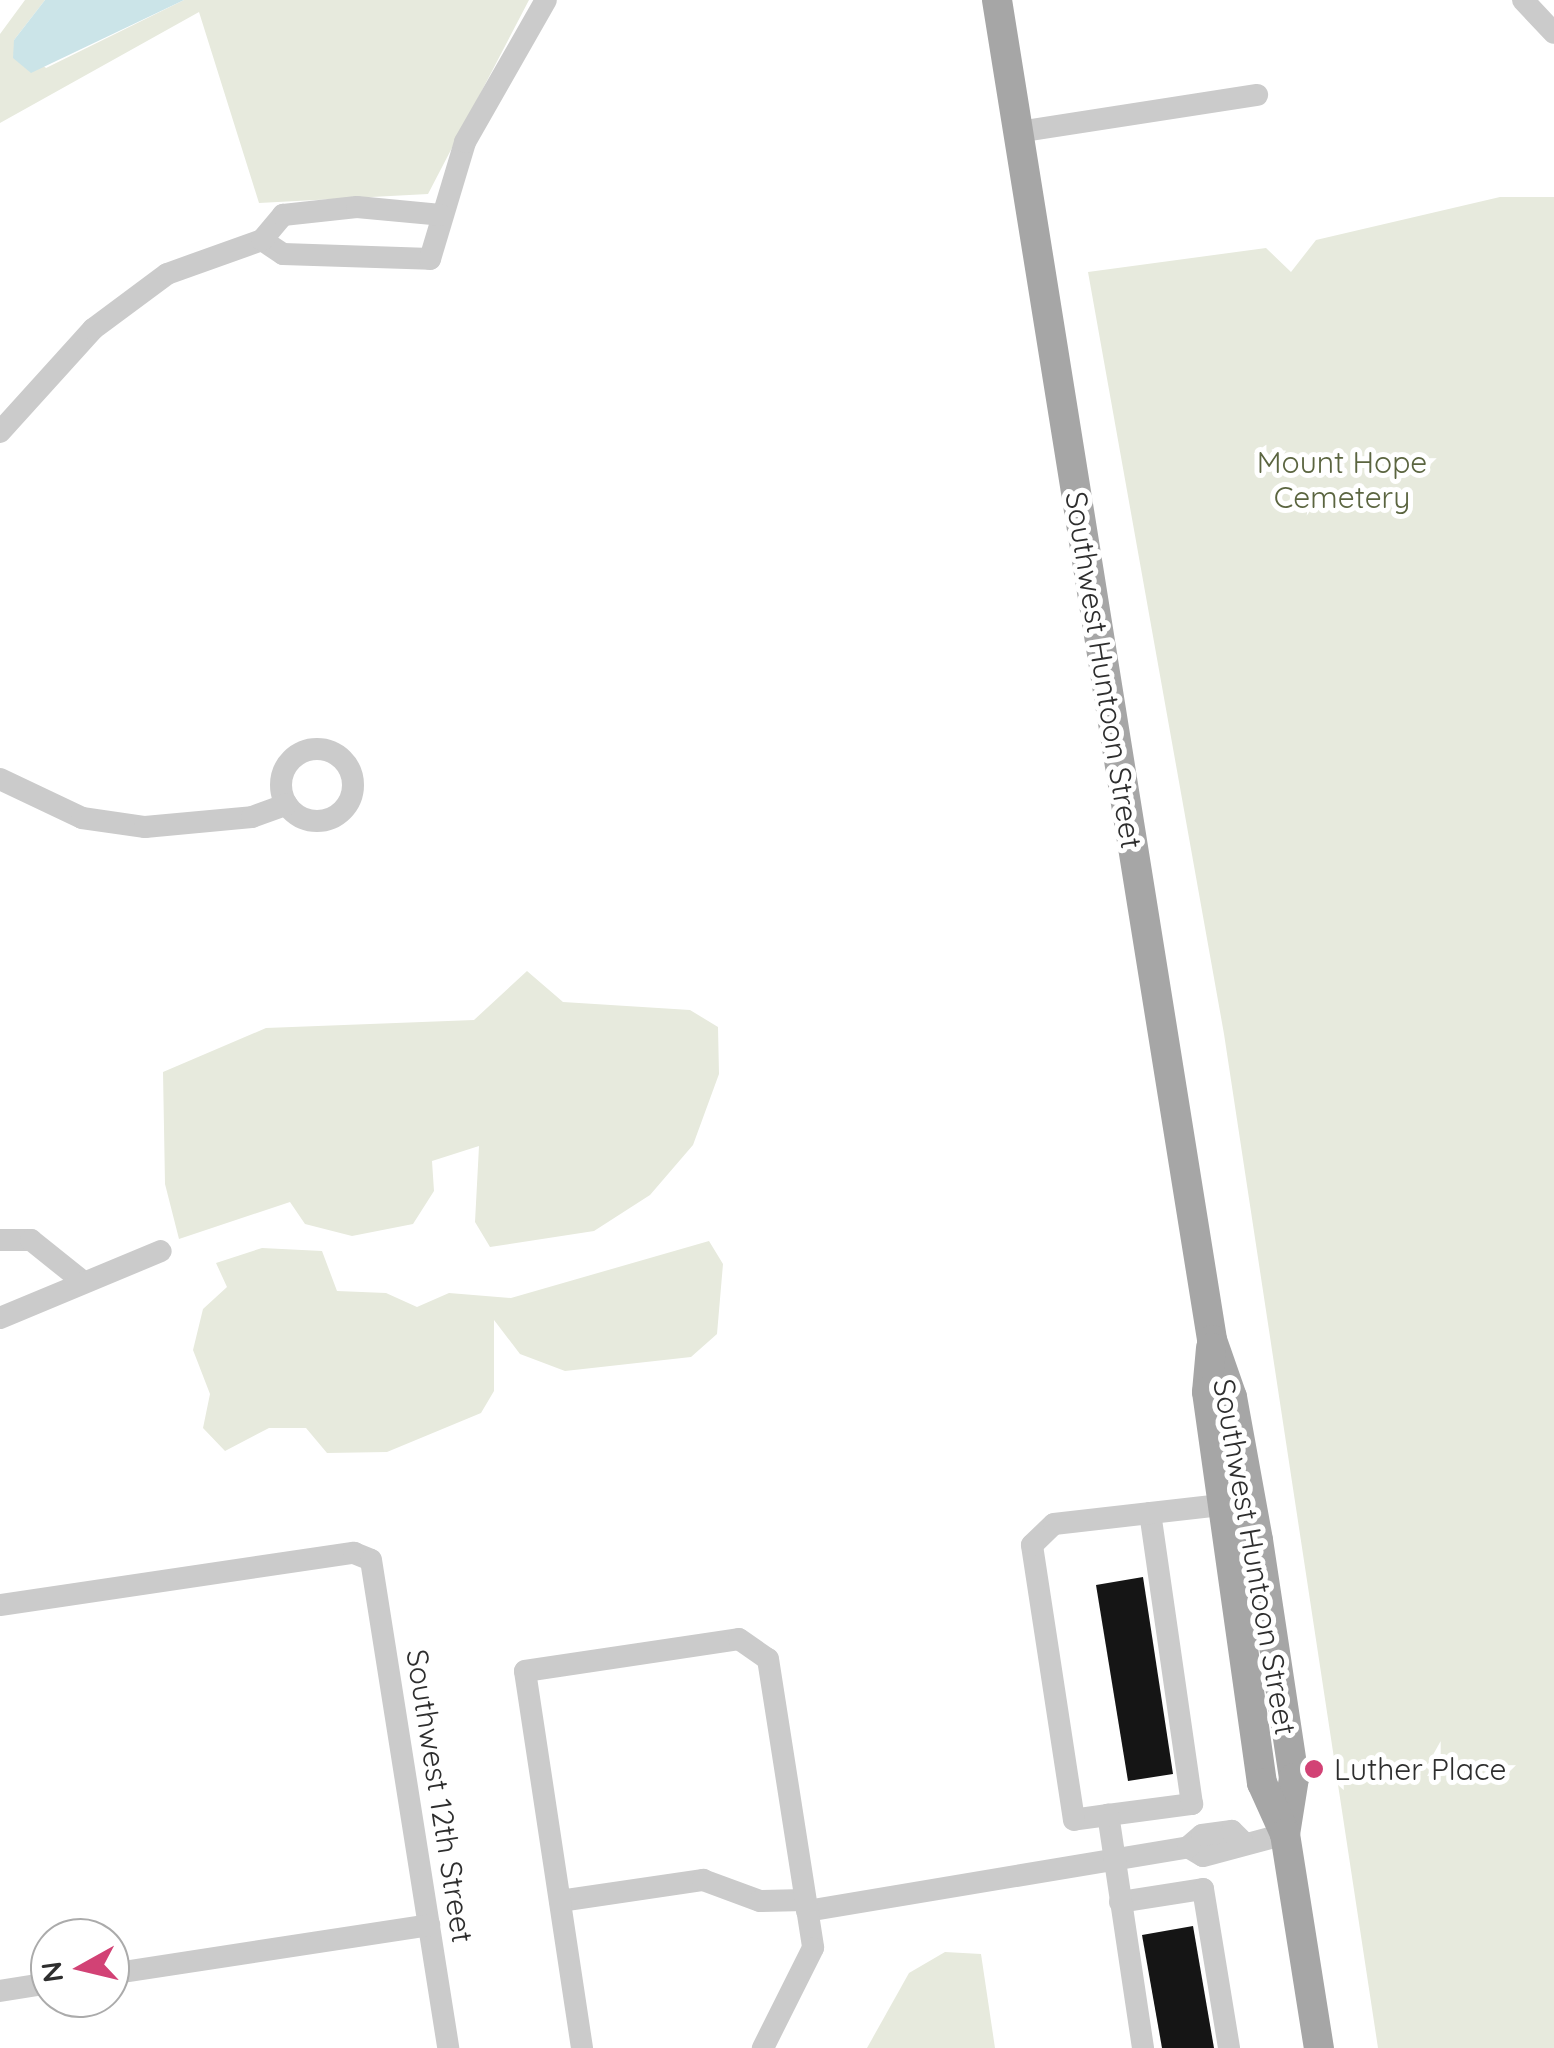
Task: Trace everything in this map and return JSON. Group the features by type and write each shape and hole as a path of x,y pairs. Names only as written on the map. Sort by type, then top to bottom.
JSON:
{"main road":[{"name":"Southwest Huntoon Street","path":"997,0 1212,1340 1232,1396 1294,1778 1285,1834"},
{"name":"Southwest Huntoon Street","path":"1212,1340 1207,1392 1262,1783 1285,1834 1319,2048"}],"street":[{"path":"262,240 283,254 430,260 440,215 465,142 546,0"},
{"path":"1523,0 1554,32"},
{"path":"1018,132 1257,95"},
{"path":"0,432 55,363 134,298 167,274 262,240 283,215 312,210 440,215"},
{"path":"0,780 82,818 145,827 252,818 287,804"},
{"path":"0,1240 31,1240 82,1280"},
{"path":"0,1318 82,1280 162,1251"},
{"path":"1150,1513 1192,1804 1074,1820 1032,1545 1054,1524 1150,1513 1221,1505"},
{"name":"Southwest 12th Street","path":"0,1605 366,1556 376,1572 448,2048"},
{"path":"582,2048 525,1671 732,1639 753,1642 768,1659 806,1906 808,1969 763,2048"},
{"path":"1108,1815 1142,2048"},
{"path":"560,1901 704,1880 760,1901 806,1906 1188,1847 1232,1831 1242,1840 1285,1834"},
{"path":"1120,1902 1203,1889 1229,2048"},
{"path":"130,1971 430,1925"},
{"path":"0,1991 30,1986"}],"green space":[{"path":"25,0 45,0 14,40 46,68 184,0 529,0 428,194 259,203 199,12 0,123 0,34"},
{"name":"Mount Hope Cemetery","path":"1500,197 1554,197 1554,2048 1378,2048 1224,1034 1088,272 1266,248 1291,272 1316,240"},
{"path":"527,971 563,1002 690,1010 718,1027 719,1074 693,1145 650,1195 594,1231 490,1247 475,1222 479,1146 432,1161 434,1191 413,1224 352,1236 305,1224 290,1202 179,1239 165,1184 163,1072 266,1028 474,1020"},
{"path":"709,1241 723,1264 717,1334 691,1357 565,1371 520,1354 494,1320 494,1391 481,1413 387,1452 327,1453 306,1428 269,1428 225,1451 203,1428 210,1394 193,1350 203,1309 227,1287 216,1263 262,1248 322,1251 337,1291 386,1293 417,1307 449,1293 511,1298"},
{"path":"945,1952 981,1954 995,2048 867,2048 909,1973"}],"water":[{"path":"45,0 184,0 31,73 13,58 14,40"}],"building":[{"path":"1143,1577 1173,1774 1128,1781 1096,1585"},
{"path":"1193,1926 1214,2048 1162,2048 1142,1935"}],"place":[{"name":"Luther Place","path":"1314,1769"}]}
